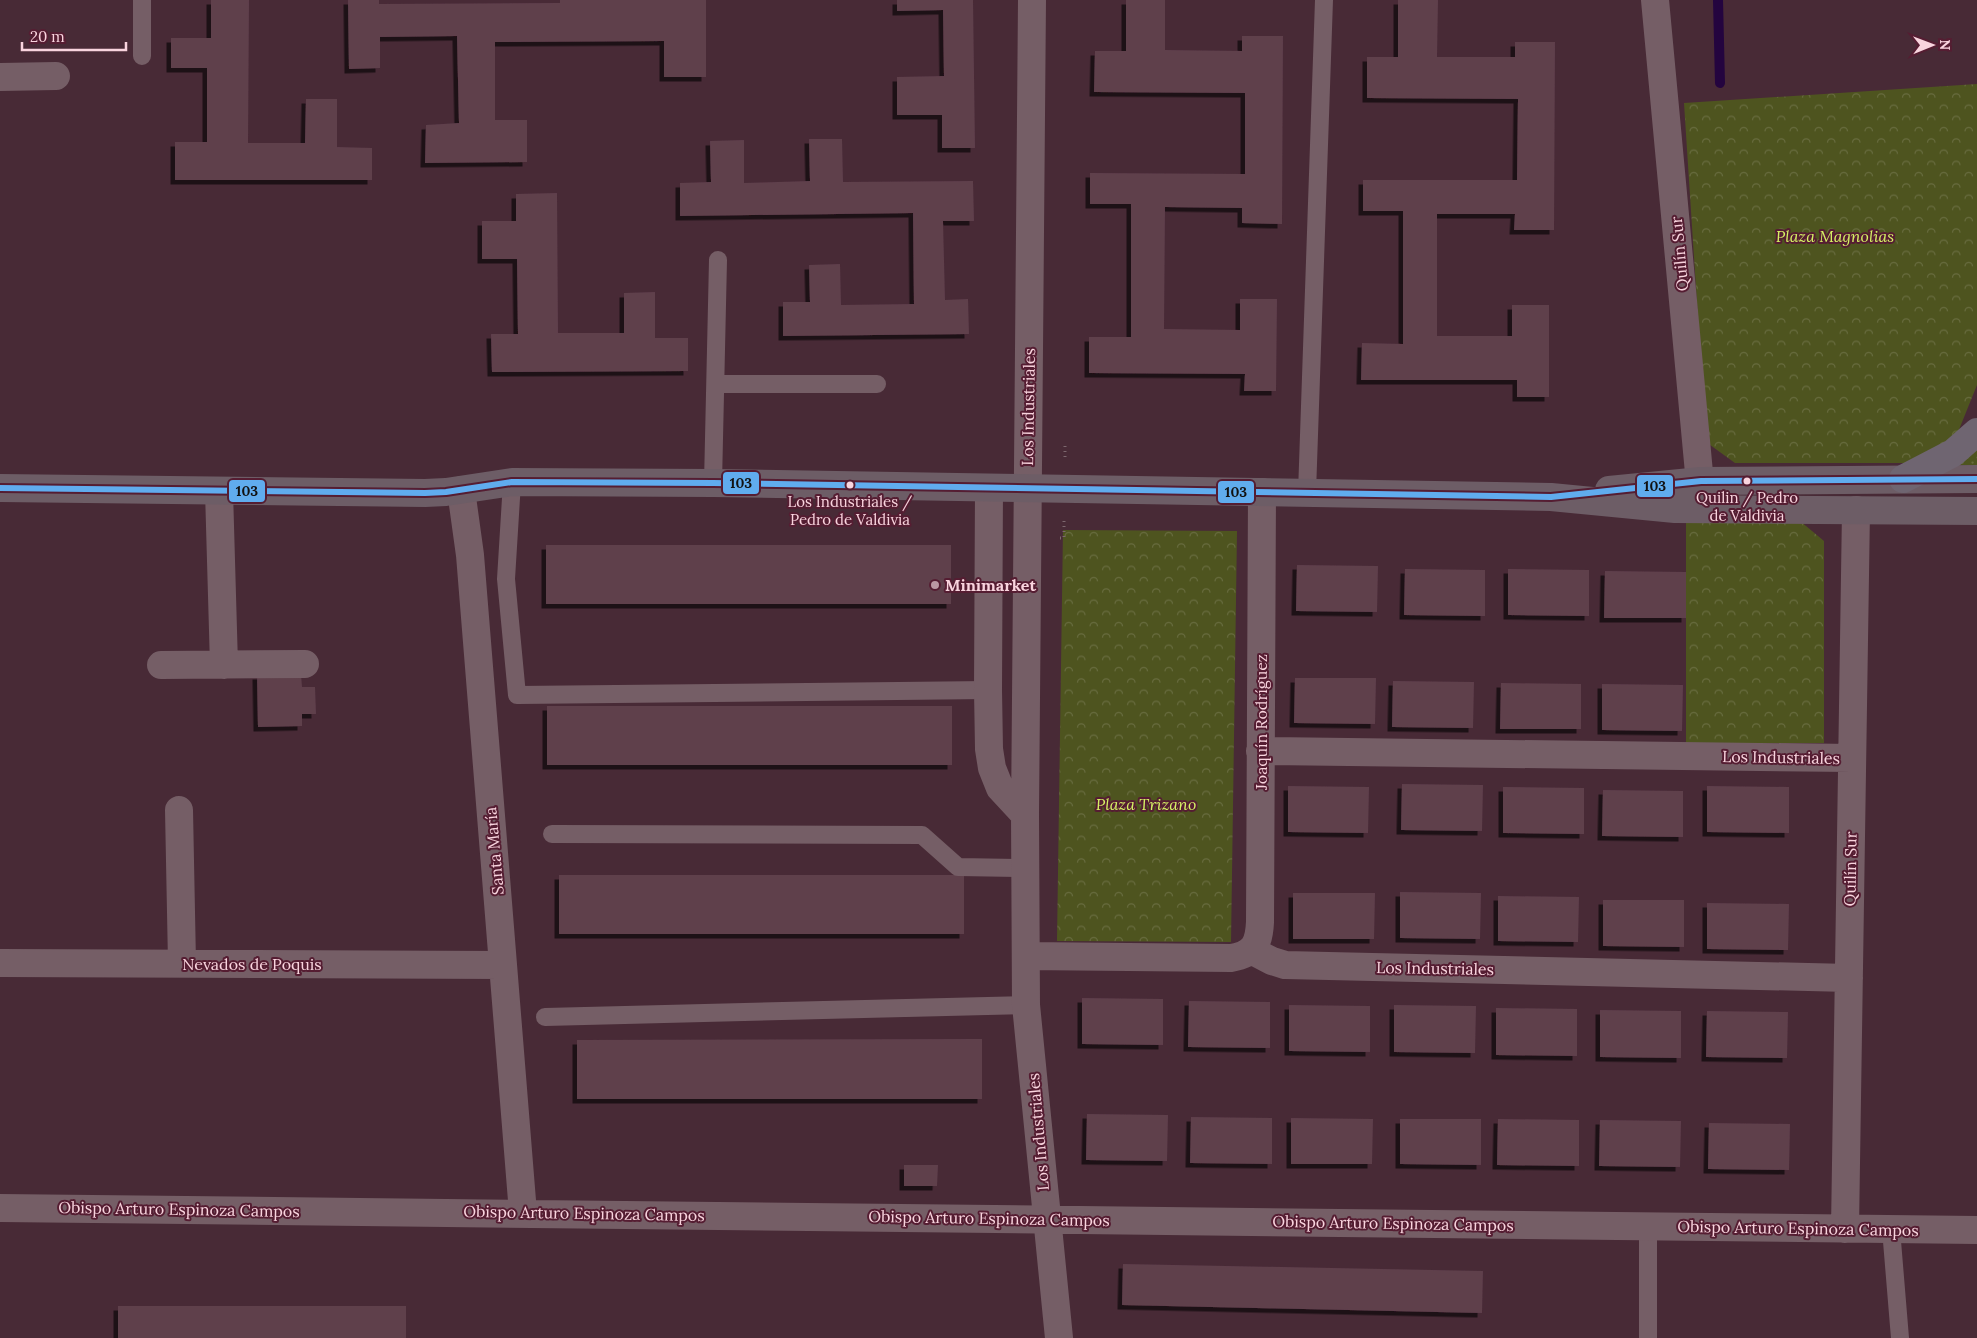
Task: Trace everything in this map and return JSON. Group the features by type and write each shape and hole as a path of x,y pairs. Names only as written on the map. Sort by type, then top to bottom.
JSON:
{"main road":[{"path":"1903,479 1945,458 1977,432"},
{"path":"1550,496 1701,481 1977,479"},
{"path":"0,488 425,493 461,490 512,482 713,483 1550,496 1675,509 1977,511"}],"street":[{"name":"Los Industriales","path":"1032,0 1025,815 1026,1005 1059,1338"},
{"name":"Quilín Sur","path":"1655,0 1703,509"},
{"path":"0,77 56,76"},
{"path":"989,488 989,749 992,768 1000,788 1025,815"},
{"name":"Santa María","path":"461,490 470,565 523,1213"},
{"path":"219,491 224,665"},
{"name":"Joaquín Rodríguez","path":"1251,950 1258,941 1260,922 1262,492"},
{"name":"Quilín Sur","path":"1845,1228 1856,510"},
{"path":"161,665 305,664"},
{"name":"Los Industriales","path":"1260,751 1852,758"},
{"path":"179,810 182,963"},
{"name":"Los Industriales","path":"1251,950 1272,962 1285,965 1849,978"},
{"path":"1026,956 1231,958 1242,956 1251,950"},
{"name":"Nevados de Poquis","path":"0,963 503,965"},
{"name":"Obispo Arturo Espinoza Campos","path":"0,1208 1046,1218 1977,1230"}],"lane":[{"path":"142,0 142,56"},
{"path":"1307,493 1324,0"},
{"path":"713,483 718,260"},
{"path":"716,384 878,384"},
{"path":"512,482 506,579 517,695 988,690"},
{"path":"552,834 922,836 958,867 1025,868"},
{"path":"545,1017 1026,1005"},
{"path":"1648,1227 1648,1338"},
{"path":"1891,1229 1900,1338"}],"green space":[{"name":"Plaza Magnolias","path":"1977,84 1977,385 1956,437 1910,463 1735,463 1706,442 1684,103"},
{"path":"1977,443 1977,465 1956,465"},
{"path":"1686,521 1800,521 1824,541 1824,743 1686,743"},
{"name":"Plaza Trizano","path":"1063,530 1237,531 1231,942 1057,941"}],"building":[{"path":"211,0 249,0 248,143 305,143 306,99 337,99 337,147 372,148 372,180 175,180 175,142 207,142 207,68 171,68 171,38 211,38"},
{"path":"348,0 379,0 379,4 560,3 560,0 706,0 706,77 664,77 664,41 495,42 495,120 527,120 527,162 425,163 426,125 459,123 457,36 380,37 380,68 349,69"},
{"path":"897,0 973,0 975,148 942,148 942,115 897,115 897,77 944,76 943,10 897,11"},
{"path":"1126,0 1165,0 1165,50 1242,51 1242,36 1283,36 1282,224 1242,223 1242,208 1165,207 1164,329 1240,330 1240,299 1277,299 1276,391 1244,391 1245,374 1089,373 1089,337 1131,337 1131,204 1090,204 1090,173 1245,174 1245,93 1094,92 1095,51 1126,51"},
{"path":"1398,0 1438,0 1437,57 1515,57 1515,42 1555,42 1554,230 1514,230 1515,214 1437,214 1437,336 1512,336 1512,305 1549,305 1549,397 1517,397 1517,380 1361,380 1362,343 1403,344 1403,211 1363,211 1363,180 1517,180 1518,99 1367,98 1367,57 1398,57"},
{"path":"809,139 842,139 843,182 973,181 974,221 943,221 945,300 968,299 969,334 783,336 783,302 810,302 809,265 840,264 841,305 914,304 913,213 680,216 680,183 711,182 710,141 744,140 744,183 810,181"},
{"path":"557,193 558,333 624,333 624,293 655,292 655,338 688,338 688,371 492,372 491,334 518,334 517,259 482,259 482,221 516,221 516,194"},
{"path":"546,545 951,545 951,604 546,604"},
{"path":"1297,565 1378,566 1377,612 1296,611"},
{"path":"1405,569 1485,570 1485,616 1404,615"},
{"path":"1508,569 1589,570 1589,616 1508,615"},
{"path":"1605,571 1686,572 1686,618 1604,618"},
{"path":"257,675 301,675 302,687 315,687 316,714 302,714 302,726 258,727"},
{"path":"1295,678 1376,678 1375,724 1294,723"},
{"path":"1393,681 1474,682 1473,728 1392,727"},
{"path":"1501,683 1581,684 1581,729 1500,729"},
{"path":"1602,684 1683,685 1682,731 1602,730"},
{"path":"547,706 952,706 952,765 547,765"},
{"path":"1402,784 1483,785 1482,831 1401,830"},
{"path":"1288,786 1369,787 1368,833 1288,832"},
{"path":"1707,786 1789,787 1789,833 1707,832"},
{"path":"1503,787 1584,788 1584,834 1503,833"},
{"path":"1603,790 1683,791 1683,837 1602,836"},
{"path":"559,875 964,875 964,934 559,934"},
{"path":"1400,892 1481,893 1480,939 1400,938"},
{"path":"1293,893 1375,893 1374,939 1293,939"},
{"path":"1498,896 1579,897 1578,942 1498,941"},
{"path":"1603,900 1684,900 1684,947 1603,946"},
{"path":"1707,903 1789,904 1788,950 1707,949"},
{"path":"1082,998 1163,999 1163,1045 1082,1044"},
{"path":"1189,1001 1270,1002 1270,1048 1188,1047"},
{"path":"1289,1005 1370,1006 1370,1052 1289,1051"},
{"path":"1394,1005 1476,1006 1475,1053 1394,1052"},
{"path":"1496,1008 1577,1009 1577,1056 1496,1055"},
{"path":"1600,1010 1681,1011 1681,1058 1600,1057"},
{"path":"1707,1011 1788,1012 1787,1058 1706,1057"},
{"path":"982,1039 982,1099 577,1099 577,1040"},
{"path":"1087,1114 1168,1115 1167,1161 1086,1160"},
{"path":"1191,1117 1272,1118 1272,1164 1190,1163"},
{"path":"1291,1118 1373,1119 1372,1164 1291,1164"},
{"path":"1400,1119 1481,1119 1481,1165 1400,1164"},
{"path":"1498,1119 1579,1120 1579,1166 1497,1165"},
{"path":"1600,1120 1681,1121 1680,1167 1599,1166"},
{"path":"1709,1123 1790,1124 1789,1170 1708,1169"},
{"path":"904,1165 938,1165 937,1186 904,1186"},
{"path":"1123,1264 1483,1271 1482,1313 1122,1305"},
{"path":"118,1306 406,1306 406,1338 118,1338"}],"waterway":[{"path":"1718,0 1720,83"}],"transit line":[{"name":"103","path":"0,488 425,493 446,492 512,482 713,483 1551,497 1701,481 1977,479"}],"place":[{"name":"Quilin / Pedro de Valdivia","path":"1747,481"},
{"name":"Los Industriales / Pedro de Valdivia","path":"850,485"},
{"name":"Minimarket","path":"935,585"}]}
